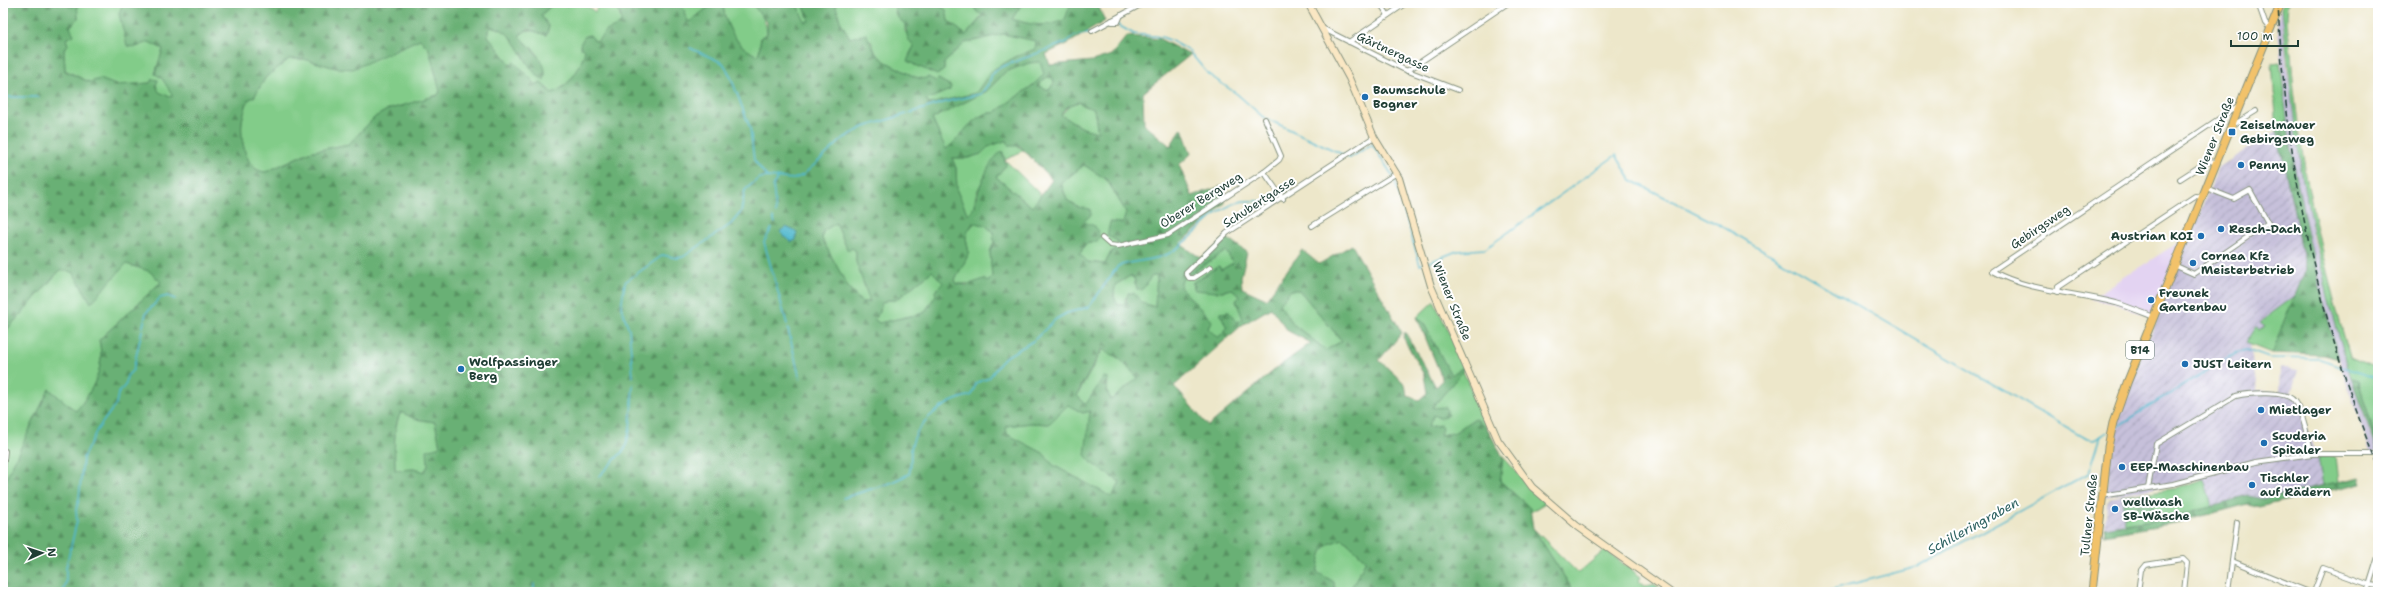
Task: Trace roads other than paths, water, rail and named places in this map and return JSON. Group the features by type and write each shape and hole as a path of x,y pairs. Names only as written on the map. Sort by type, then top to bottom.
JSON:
{"main road":[{"name":"Wiener Straße","path":"1308,3 1349,78 1374,137 1394,174 1436,296 1471,375 1492,430 1513,463 1532,486 1577,526 1670,592"},
{"name":"Wiener Straße","path":"2154,317 2281,3"},
{"name":"Tullner Straße","path":"2092,592 2109,439 2113,423 2154,317"}],"street":[{"path":"1092,31 1144,3"},
{"path":"1380,3 1388,15"},
{"path":"1349,42 1406,3"},
{"path":"1407,71 1508,3"},
{"path":"2258,3 2265,23 2270,28"},
{"name":"Gärtnergasse","path":"1322,28 1407,71 1458,90"},
{"name":"Gebirgsweg","path":"2154,317 2116,303 2056,292 2002,276 1992,271 2239,106"},
{"path":"2230,126 2256,111"},
{"name":"Oberer Bergweg","path":"1102,238 1110,245 1118,246 1168,235 1264,172 1279,160 1281,156 1264,119"},
{"name":"Schubertgasse","path":"1211,267 1194,278 1189,278 1186,274 1228,233 1374,137"},
{"path":"2180,179 2208,161 2216,162"},
{"path":"1264,172 1282,197"},
{"path":"1312,226 1394,174"},
{"path":"2174,265 2194,274 2268,223 2250,190 2234,199 2206,188"},
{"path":"2056,292 2058,287 2195,196 2202,197"},
{"path":"2148,488 2156,444 2236,396 2249,393 2286,396 2293,399 2298,406 2312,454"},
{"path":"3,469 5,451"},
{"path":"2102,496 2173,484 2256,462 2312,454 2378,454"},
{"path":"2228,592 2237,523"},
{"path":"2367,592 2378,557"},
{"path":"2138,592 2141,570 2145,565 2182,559 2187,563 2184,592"},
{"path":"2232,562 2309,592"},
{"path":"2314,592 2323,568 2370,585 2378,586"}],"water":[{"path":"786,227 797,232 796,240 792,242 784,237 780,231"}],"waterway":[{"path":"633,377 629,329 621,307 625,282 663,255 676,258 683,257 731,224 741,212 745,190 759,178 768,177 794,179 803,175 844,138 864,127 949,101 981,94 989,83 992,74 1001,67 1067,42 1074,36 1093,33 1113,24"},
{"path":"1116,24 1134,34 1162,37 1188,50 1208,74 1237,94 1263,117 1344,155"},
{"path":"690,48 723,63 730,75 750,128 754,160 767,177"},
{"path":"3,97 39,97"},
{"path":"1347,157 1350,158 1372,144 1394,178 1420,265 1423,264"},
{"path":"1427,263 1457,251 1485,249 1616,155 1631,180 1725,228 2087,439 2094,440 2108,432"},
{"path":"776,213 773,185 778,177"},
{"path":"843,498 890,483 909,474 911,465 911,449 914,439 926,420 952,401 972,395 976,383 989,378 1004,358 1033,341 1056,319 1067,313 1089,307 1118,266 1157,258 1168,254 1186,242 1217,213 1236,203 1245,201 1272,201"},
{"path":"773,218 775,223"},
{"path":"772,228 764,242 787,324"},
{"path":"63,592 66,582 66,567 77,521 76,510 79,499 83,458 97,430 116,404 118,394 126,384 127,376 133,370 146,313 160,298 168,296 175,299"},
{"path":"788,329 800,379"},
{"path":"2115,428 2237,352 2247,350 2269,358 2320,359 2378,379"},
{"path":"599,476 625,449 630,429 633,384"},
{"name":"Schilleringraben","path":"1821,592 1917,567 2089,473 2101,436"},
{"path":"534,584 534,592"},
{"name":"Schilleringraben","path":"1644,592 1653,589 1661,592"}],"railway":[{"path":"2278,3 2288,121 2308,240 2338,355 2357,412 2378,467"}],"place":[{"name":"Baumschule Bogner","path":"1365,97"},
{"name":"Zeiselmauer Gebirgsweg","path":"2232,132"},
{"name":"Penny","path":"2241,165"},
{"name":"Resch-Dach","path":"2221,229"},
{"name":"Austrian KOI","path":"2201,236"},
{"name":"Cornea Kfz Meisterbetrieb","path":"2193,263"},
{"name":"Freunek Gartenbau","path":"2151,300"},
{"name":"JUST Leitern","path":"2185,364"},
{"name":"Wolfpassinger Berg","path":"461,369"},
{"name":"Mietlager","path":"2261,410"},
{"name":"Scuderia Spitaler","path":"2264,443"},
{"name":"EEP-Maschinenbau","path":"2122,467"},
{"name":"Tischler auf Rädern","path":"2252,485"},
{"name":"wellwash SB-Wäsche","path":"2115,509"}]}
